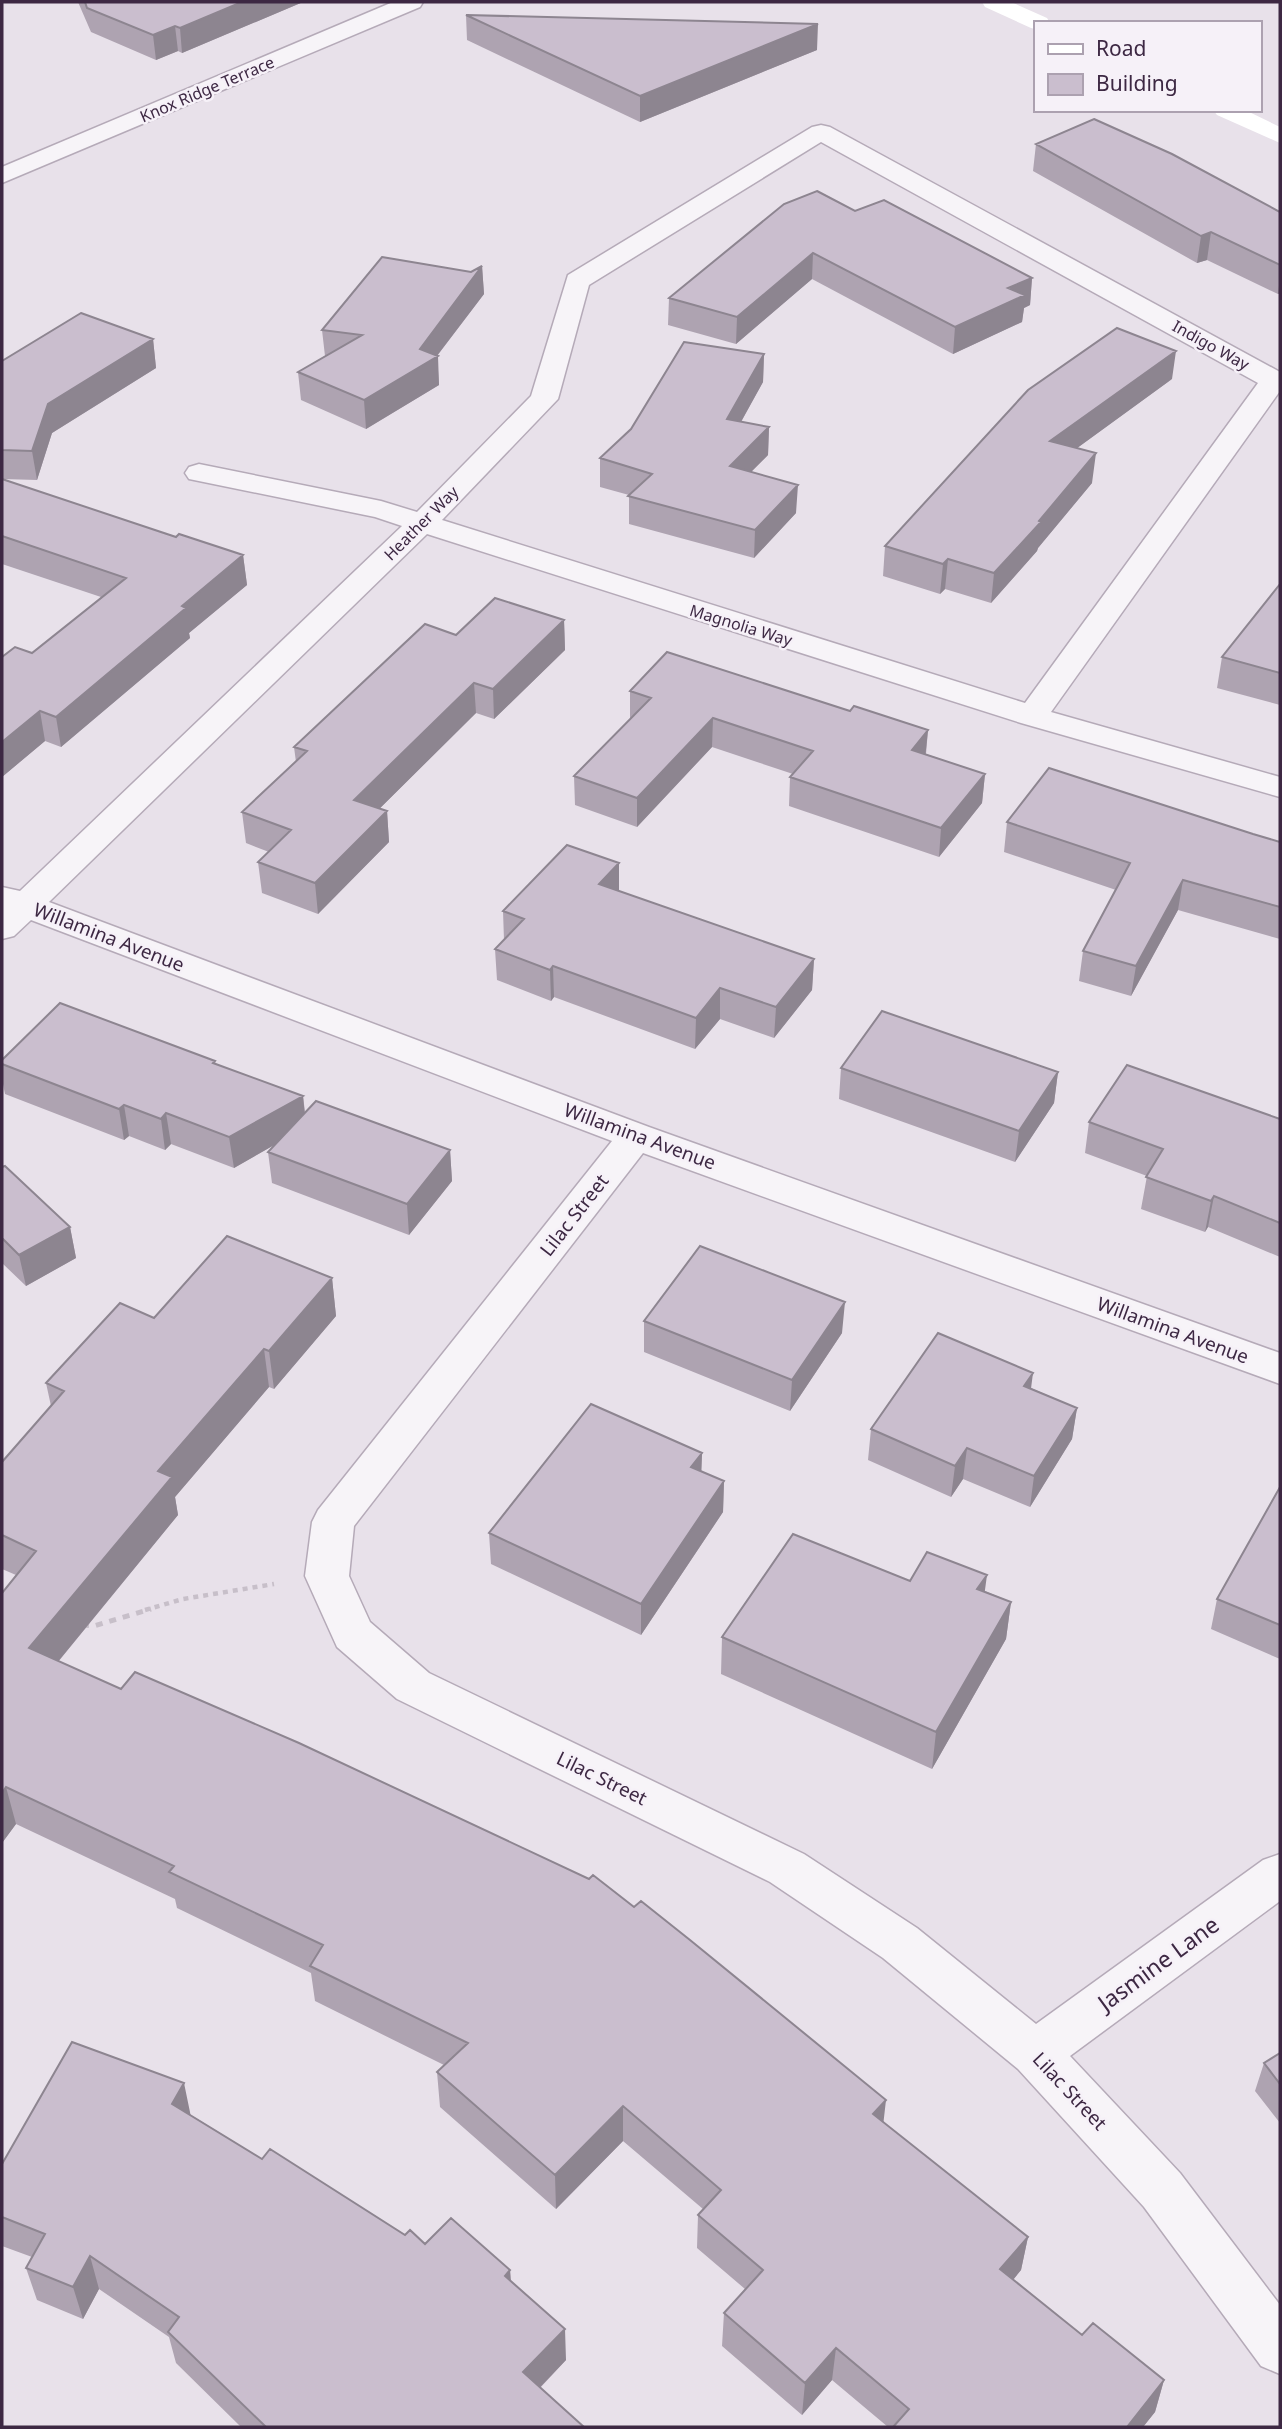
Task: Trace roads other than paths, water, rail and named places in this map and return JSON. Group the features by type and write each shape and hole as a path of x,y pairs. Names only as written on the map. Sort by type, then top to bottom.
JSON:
{"main road":[{"path":"993,2 1035,21"},
{"path":"1229,112 1280,136"}],"street":[{"name":"Knox Ridge Terrace","path":"2,176 412,2"},
{"name":"Heather Way","path":"10,910 421,524 544,399 578,281 821,132"},
{"name":"Indigo Way","path":"821,132 1274,380 1032,716"},
{"name":"Magnolia Way","path":"199,473 381,510 1032,716 1280,787"},
{"name":"Willamina Avenue","path":"10,910 1280,1369"},
{"name":"Lilac Street","path":"636,1136 333,1522 327,1576 353,1633 413,1686 787,1868 901,1943 1035,2053 1162,2190 1280,2348"},
{"name":"Jasmine Lane","path":"1035,2053 1280,1874"}]}
